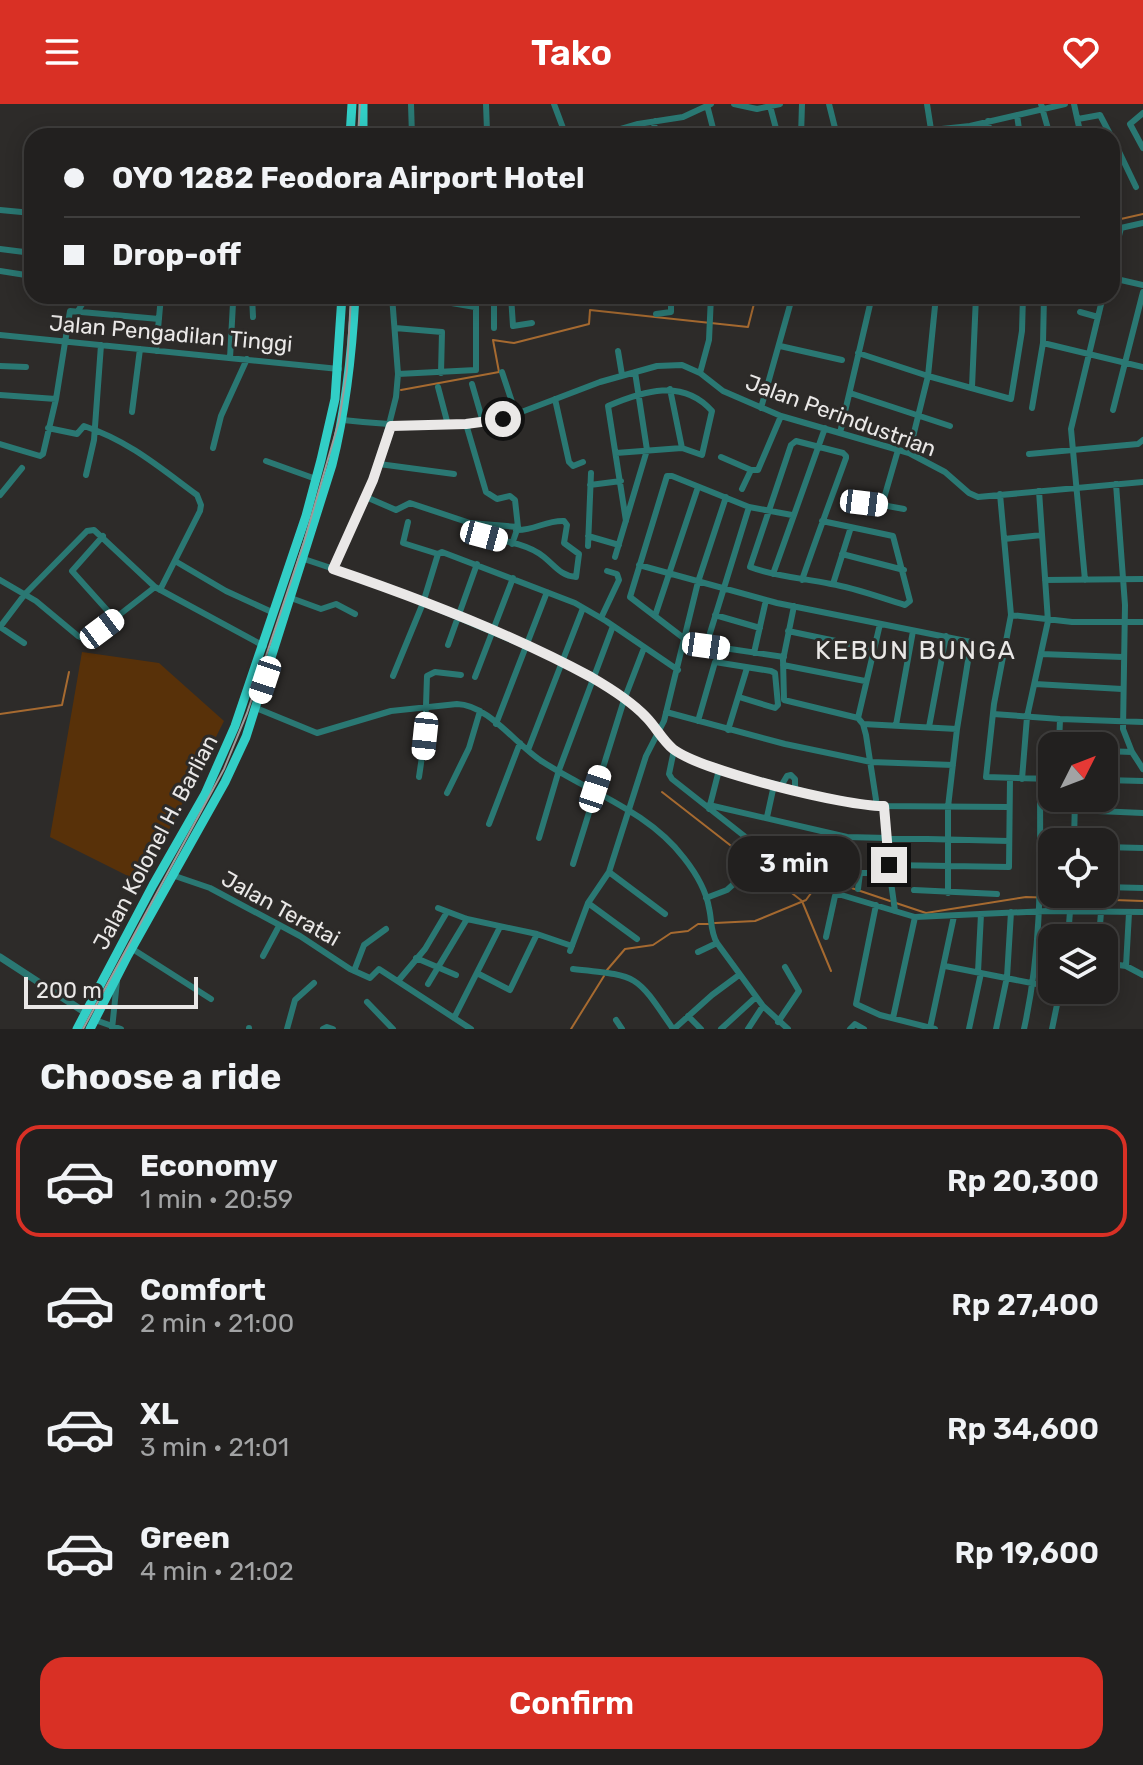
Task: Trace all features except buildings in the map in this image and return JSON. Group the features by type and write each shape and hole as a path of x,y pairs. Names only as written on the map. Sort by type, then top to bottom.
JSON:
{"highway":[{"path":"350,128 352,104"},
{"path":"363,104 363,128"},
{"name":"Jalan Kolonel H. Barlian","path":"77,1029 214,777 235,726 264,646 332,418 339,369 342,304"},
{"path":"92,1024 131,948 225,782 248,731 332,465 343,420 351,365 355,304"},
{"path":"235,726 248,731"}],"street":[{"path":"411,104 412,128"},
{"path":"486,104 487,128"},
{"path":"554,104 563,128"},
{"path":"736,104 757,109 780,104"},
{"path":"801,128 802,104"},
{"path":"829,104 835,128"},
{"path":"927,104 931,128"},
{"path":"959,128 1065,104"},
{"path":"1074,104 1080,128"},
{"path":"628,128 683,117 709,105 713,128"},
{"path":"770,106 776,128"},
{"path":"1042,107 1048,128"},
{"path":"1143,113 1130,124 1143,148"},
{"path":"1017,115 1019,128"},
{"path":"1078,119 1100,115 1107,128"},
{"path":"654,128 655,121"},
{"path":"988,121 989,128"},
{"path":"1120,154 1136,187"},
{"path":"0,210 24,212"},
{"path":"1120,232 1121,228 1143,223"},
{"path":"0,249 24,252"},
{"path":"0,271 24,275"},
{"path":"1120,280 1143,285"},
{"path":"1113,410 1143,292"},
{"path":"78,311 82,304"},
{"path":"156,351 160,304"},
{"path":"230,358 233,304"},
{"path":"253,304 253,317"},
{"path":"333,569 366,497 391,426 398,374 393,304"},
{"path":"457,304 475,307"},
{"path":"398,374 476,370 475,304"},
{"path":"494,304 494,328"},
{"path":"512,304 513,326 532,323"},
{"path":"656,314 671,312 671,304"},
{"path":"700,373 706,353 711,304"},
{"path":"840,433 870,304"},
{"path":"909,453 928,376 935,304"},
{"path":"972,387 976,304"},
{"path":"858,353 1011,398 1022,331 1023,304"},
{"path":"1032,408 1043,343 1044,304"},
{"path":"1085,580 1075,488 1072,421 1101,304"},
{"path":"762,420 790,305"},
{"path":"0,444 40,456 43,454 67,342 68,313 78,311 159,319"},
{"path":"1080,312 1098,317"},
{"path":"395,328 442,332 441,373"},
{"name":"Jalan Pengadilan Tinggi","path":"0,335 339,369"},
{"path":"1043,343 1143,367"},
{"path":"86,475 94,429 101,345"},
{"path":"780,346 842,360"},
{"path":"132,412 140,349"},
{"path":"618,351 622,375"},
{"path":"213,448 221,416 247,359"},
{"name":"Jalan Perindustrian","path":"343,420 391,426 483,422 516,414 622,375 669,364 682,365 700,373 723,391 781,416 909,453 945,472 972,495 990,497 1143,482"},
{"path":"0,366 26,367"},
{"path":"502,372 516,414"},
{"path":"615,557 647,450 635,372"},
{"path":"472,384 483,422"},
{"path":"438,387 448,425"},
{"path":"670,389 682,448"},
{"path":"616,453 682,448 700,456 712,411 692,396 670,389 640,395 608,407 626,521"},
{"path":"850,393 950,426"},
{"path":"0,395 56,399"},
{"path":"555,399 569,462 573,466 583,462"},
{"path":"721,457 756,471 760,468 781,416"},
{"path":"466,424 486,492 497,499 513,497 517,528 512,544"},
{"path":"0,580 25,594 83,639 89,639 157,589 200,511 197,495 132,446 82,426 75,434 48,428"},
{"path":"773,574 825,428"},
{"path":"1029,454 1138,444 1143,440"},
{"path":"802,580 822,521 846,458 843,453 792,442 749,566 773,574 802,580 833,584 907,605 910,601 893,536 822,521"},
{"path":"882,505 898,450"},
{"path":"266,461 316,479"},
{"path":"379,464 454,474"},
{"path":"0,495 4,484 22,468"},
{"path":"742,489 751,470"},
{"path":"588,546 591,473"},
{"path":"792,515 749,507 672,476 666,478 630,597 694,645 754,653 865,681"},
{"path":"590,485 621,481"},
{"path":"1116,484 1124,581 1124,733 1143,769"},
{"path":"655,616 698,487"},
{"path":"1022,779 1027,717 1048,621 1039,491"},
{"path":"1000,494 1011,615 993,714 986,777 1038,779"},
{"path":"366,497 398,510 410,503 470,523 533,529 552,520 564,521 567,525 564,543 579,554 576,577 561,572 540,554 470,534 470,523"},
{"path":"438,908 467,919 537,934 571,948 588,903 609,872 627,810 666,712 698,582 726,497"},
{"path":"847,500 904,509"},
{"path":"706,646 749,507"},
{"path":"408,522 403,543 477,564 583,608 678,670"},
{"path":"833,584 851,527"},
{"path":"24,643 0,627 25,594 87,531 94,530 157,589 264,646"},
{"path":"1004,539 1042,535"},
{"path":"103,536 72,571 115,619"},
{"path":"588,536 619,545"},
{"path":"393,676 423,603 438,554"},
{"path":"842,554 904,570"},
{"path":"304,559 493,630 561,661 624,700 648,719 674,750 719,770 795,790 881,806 1009,807"},
{"path":"175,561 226,591 274,613"},
{"path":"448,645 477,564"},
{"path":"639,565 766,600 972,644 957,729 948,807 948,893"},
{"path":"601,618 619,577 607,571"},
{"path":"475,677 513,578"},
{"path":"1045,580 1143,579"},
{"path":"496,724 547,592"},
{"path":"291,598 321,609 336,604 355,614"},
{"path":"754,653 766,600"},
{"path":"794,606 783,661 785,701 860,721 957,729"},
{"path":"528,750 583,608"},
{"path":"715,615 760,628"},
{"path":"1011,615 1048,621 1143,622"},
{"path":"880,624 865,681 860,721 881,806 895,905"},
{"path":"539,838 559,770 613,626"},
{"path":"788,631 874,649"},
{"path":"896,725 913,631"},
{"path":"929,727 946,636"},
{"path":"573,864 624,700 644,648"},
{"path":"1041,654 1123,657"},
{"path":"698,721 714,664 718,662 775,673 778,705 775,708 739,697"},
{"path":"728,730 747,668"},
{"path":"419,777 429,674 461,675"},
{"path":"1035,684 1122,689"},
{"path":"256,708 317,733 391,711 464,704 480,711 540,760 595,789 660,830 669,839 694,871 706,898 717,943 763,1006 788,1029"},
{"path":"447,793 469,748 480,711"},
{"path":"666,712 728,730 871,762 953,765"},
{"path":"993,714 1143,722"},
{"path":"1060,719 1060,732"},
{"path":"489,824 520,743"},
{"path":"674,750 669,774 672,779 800,877 811,862"},
{"path":"1118,752 1132,752"},
{"path":"709,807 719,770"},
{"path":"767,817 778,785 787,776 791,775 796,780 795,790"},
{"path":"772,855 860,873 890,869 1009,867 1010,779"},
{"path":"1118,780 1143,781"},
{"path":"709,807 767,817 847,837 1009,841"},
{"path":"1118,812 1143,813"},
{"path":"1118,847 1143,848"},
{"path":"609,872 665,914"},
{"path":"858,889 860,873"},
{"name":"Jalan Teratai","path":"172,875 210,888 308,941 354,971 370,978 378,969 398,981"},
{"path":"706,898 727,890 738,880"},
{"path":"1118,887 1143,888"},
{"path":"914,890 997,894"},
{"path":"826,937 838,894 876,905 895,905 915,917 1041,911 1143,912"},
{"path":"588,903 637,939"},
{"path":"876,905 856,1002 914,1026 933,1028 954,916"},
{"path":"1024,1029 1035,983 1041,911"},
{"path":"1069,924 1070,911"},
{"path":"447,912 398,981 471,1029"},
{"path":"996,1029 1007,977 1011,912"},
{"path":"1100,924 1101,912"},
{"path":"1126,966 1129,913"},
{"path":"969,1029 979,972 981,914"},
{"path":"893,1018 915,917"},
{"path":"428,984 467,919"},
{"path":"263,956 279,926"},
{"path":"454,1018 500,927"},
{"path":"354,971 364,945 386,929"},
{"path":"477,973 510,990 537,934"},
{"path":"698,952 717,943"},
{"path":"131,948 211,999"},
{"path":"0,957 86,1013"},
{"path":"416,958 456,975"},
{"path":"1118,965 1143,975"},
{"path":"945,966 1038,984"},
{"path":"778,1022 799,991 785,967"},
{"path":"573,969 621,974 638,982 674,1029 739,975"},
{"path":"113,1027 117,979"},
{"path":"287,1029 295,1000 314,983"},
{"path":"721,1029 756,997"},
{"path":"367,1002 393,1029"},
{"path":"1052,1029 1057,1004"},
{"path":"748,1029 763,1006"},
{"path":"688,1016 701,1029"},
{"path":"616,1020 622,1029"},
{"path":"92,1024 121,1029"},
{"path":"850,1029 855,1024 864,1029"},
{"path":"323,1029 333,1029"}],"shaded area":[{"path":"82,652 159,663 224,721 142,883 50,837"}],"waterway":[{"path":"1120,219 1143,214"},
{"path":"401,390 499,372 493,340 514,343 589,324 590,310 748,327 754,304"},
{"path":"0,714 62,705 69,672"},
{"path":"662,792 802,901 831,971"},
{"path":"715,923 755,921 806,900 822,878 890,901"},
{"path":"896,903 926,913 1026,897 1143,901"},
{"path":"607,970 625,949 653,945 671,933 688,931 698,924 709,924"},
{"path":"571,1029 604,976"}],"tram line":[{"path":"358,128 360,104"},
{"path":"83,1029 224,769 247,713 304,542 339,421 347,370 351,304"}],"district":[{"name":"KEBUN BUNGA","path":"916,650"}],"route":[{"path":"503,419 466,424 391,426 373,480 333,569 379,584 561,661 610,689 640,711 674,750 703,764 822,796 884,806 889,865"}]}
